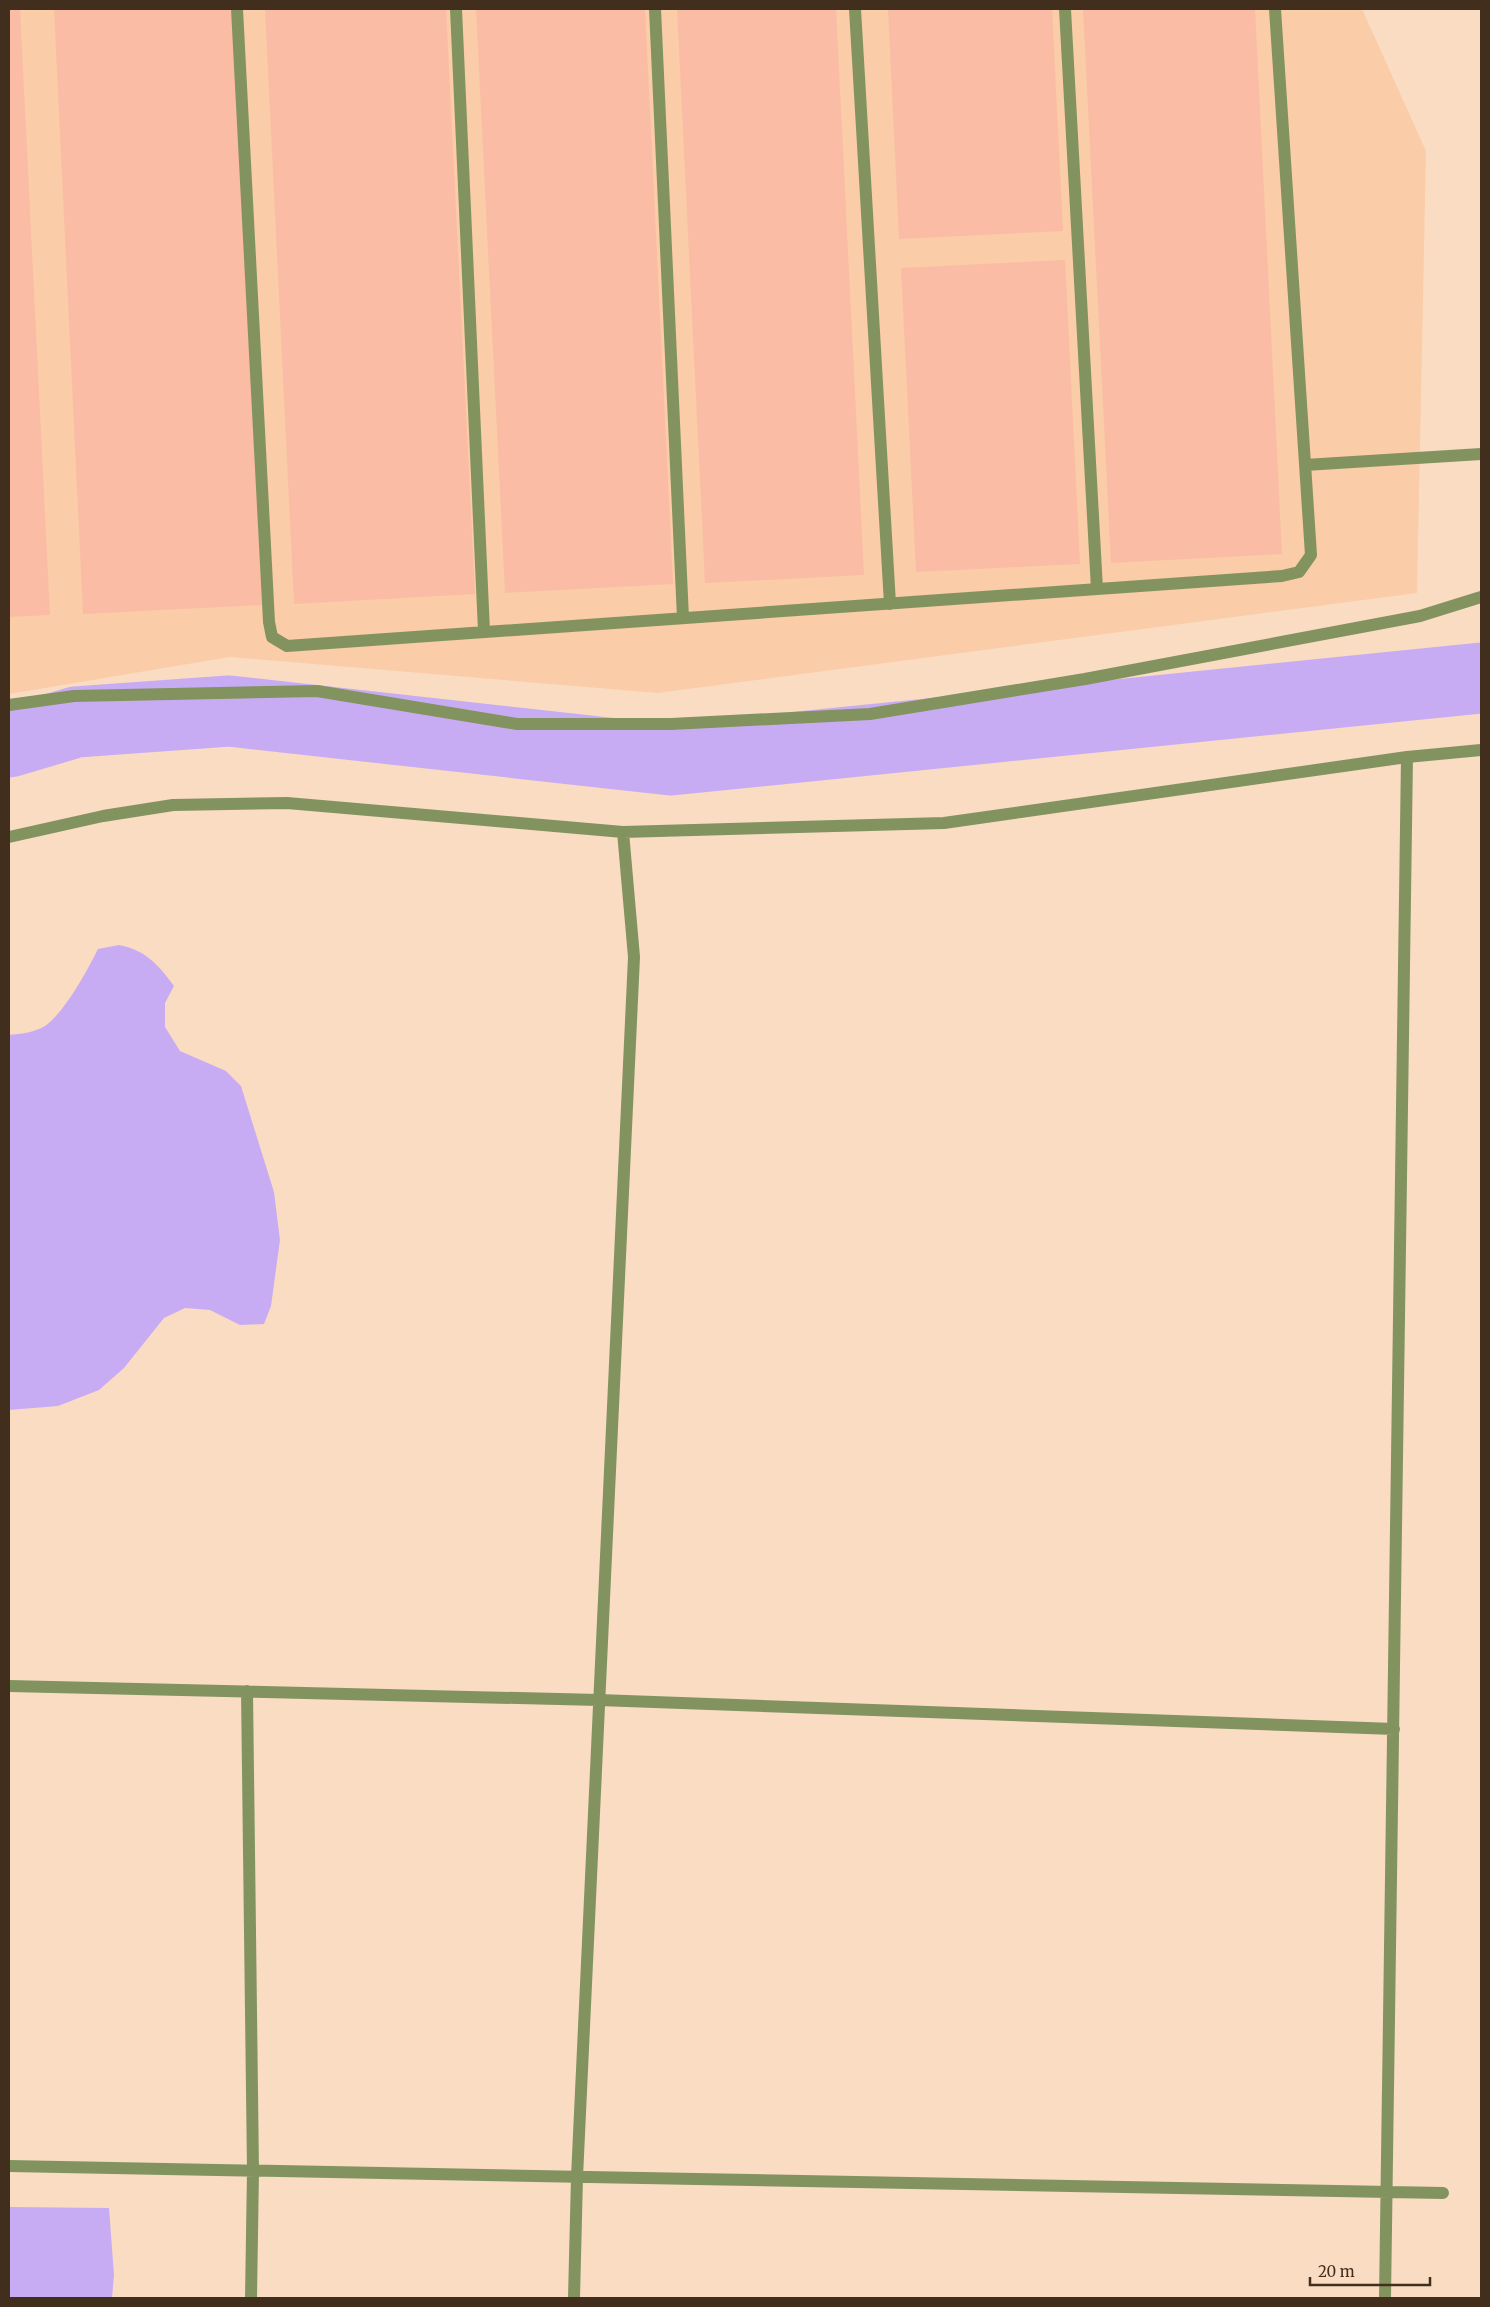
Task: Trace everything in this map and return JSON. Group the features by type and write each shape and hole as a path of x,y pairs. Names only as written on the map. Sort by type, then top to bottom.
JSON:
{"lane":[{"path":"237,9 269,622 272,637 287,646 1282,576 1299,572 1311,555 1275,9"},
{"path":"456,9 484,631"},
{"path":"655,9 683,618"},
{"path":"855,9 890,604"},
{"path":"1064,9 1097,589"},
{"path":"1305,465 1481,454"},
{"path":"9,704 74,696 317,691 517,724 670,724 870,714 1085,679 1420,616 1481,597"},
{"path":"9,837 103,816 173,805 287,803 623,832 944,823 1407,757 1477,751"},
{"path":"1385,2298 1407,757"},
{"path":"574,2298 577,2177 634,957 623,832"},
{"path":"9,1686 599,1700 1394,1729"},
{"path":"247,1691 253,2171 251,2298"},
{"path":"9,2166 1443,2193"}],"shaded area":[{"path":"9,9 1362,9 1426,151 1417,593 658,693 230,657 9,694"},
{"path":"119,945 144,954 162,971 174,986 165,1003 165,1027 180,1051 226,1071 241,1086 274,1192 280,1240 271,1306 264,1324 240,1325 210,1310 185,1308 164,1318 124,1368 99,1390 58,1406 9,1410 9,1035 39,1029 47,1024 56,1016 73,994 98,949"},
{"path":"9,2207 109,2208 114,2275 112,2298 9,2298"}],"building":[{"path":"9,9 20,9 50,615 9,617"},
{"path":"54,9 233,9 262,605 83,614"},
{"path":"265,9 446,9 475,594 294,604"},
{"path":"476,9 645,9 673,584 505,593"},
{"path":"677,9 836,9 864,575 705,583"},
{"path":"888,9 1052,9 1063,231 899,239"},
{"path":"1083,9 1255,9 1282,554 1111,563"},
{"path":"1065,260 1080,564 916,572 901,268"}],"waterway":[{"path":"9,742 76,722 229,711 671,760 1481,678"}]}
